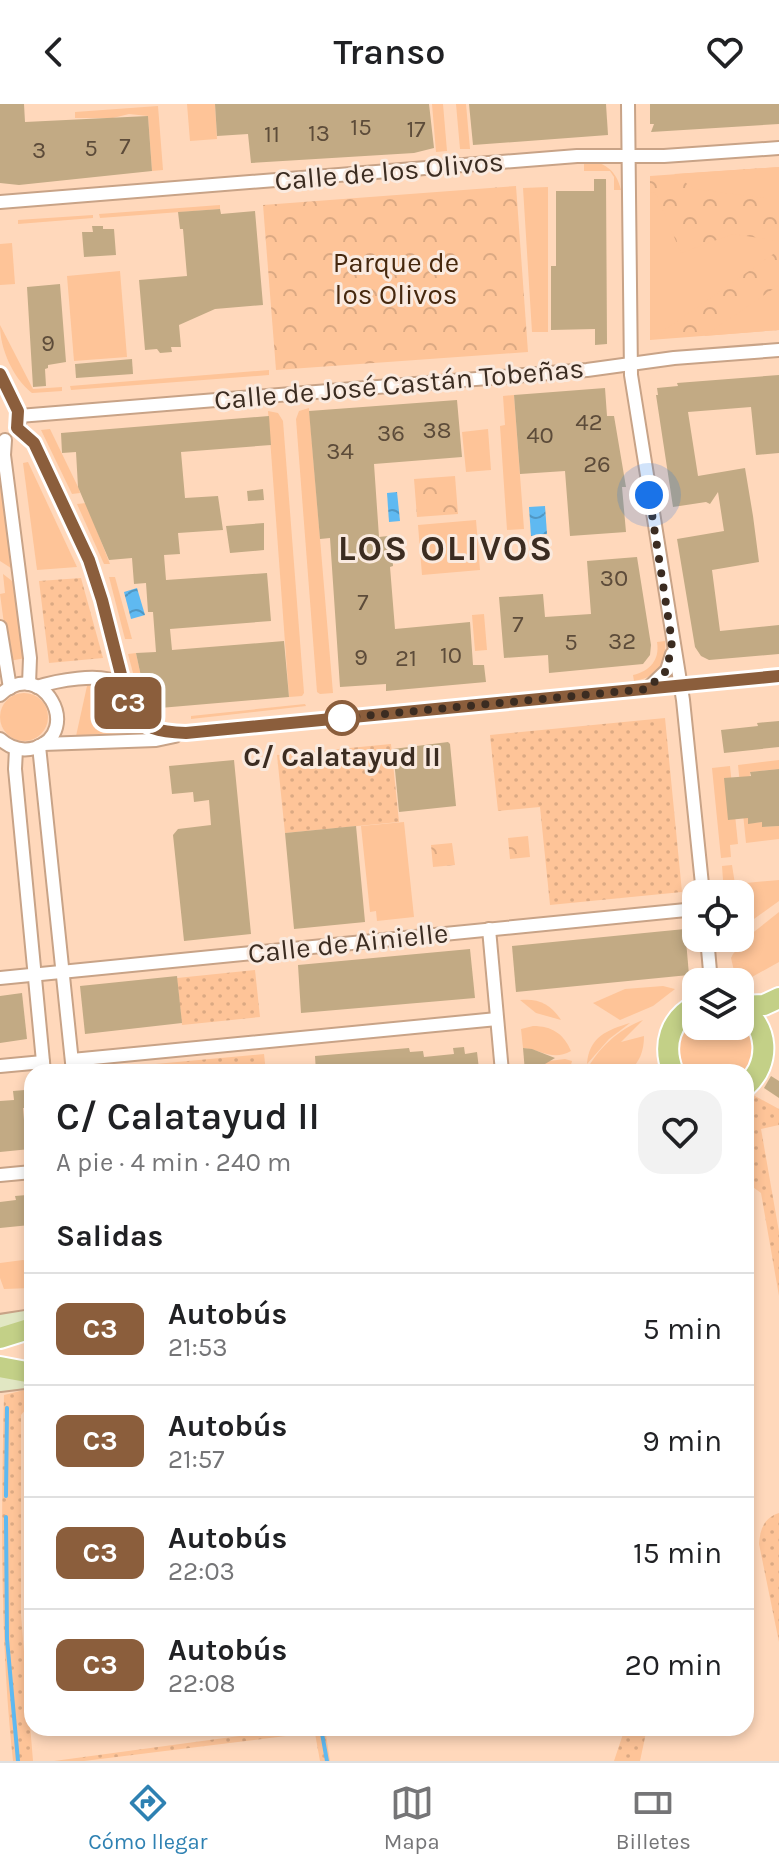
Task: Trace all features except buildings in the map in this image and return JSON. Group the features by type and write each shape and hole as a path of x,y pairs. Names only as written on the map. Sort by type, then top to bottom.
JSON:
{"main road":[{"path":"754,1005 764,1005 779,998"},
{"path":"663,1064 673,1027 682,1015"},
{"path":"754,1021 759,1026 764,1046 763,1057"},
{"path":"754,1078 779,1025"},
{"path":"667,1046 671,1064"},
{"path":"0,1324 24,1320"},
{"path":"0,1338 24,1330"},
{"path":"0,1367 24,1374"},
{"path":"0,1382 24,1378"}],"street":[{"path":"628,104 630,364 680,685 701,880"},
{"name":"Calle de los Olivos","path":"0,202 577,156 664,156 779,148"},
{"name":"Calle de José Castán Tobeñas","path":"18,422 36,412 583,370 779,350"},
{"path":"0,375 18,422 34,443 83,547 98,586 129,706"},
{"path":"0,397 12,403"},
{"path":"18,422 2,440 33,686"},
{"path":"0,627 4,691 51,682 99,678 120,685 134,715 149,728 186,733"},
{"path":"647,689 667,670 672,642"},
{"path":"99,678 114,667 116,655"},
{"path":"44,1064 15,769 6,746 156,740 186,733 779,676"},
{"path":"33,686 51,697 57,714 55,731 41,745"},
{"path":"41,745 72,1064"},
{"name":"Calle de Ainielle","path":"0,978 682,910"},
{"path":"489,929 501,1064"},
{"path":"90,1064 497,1019"},
{"path":"0,1066 24,1067"},
{"path":"0,1175 24,1173"}],"green space":[{"path":"187,104 215,104 217,139 190,141"},
{"path":"432,104 443,104 447,151 436,152"},
{"path":"456,104 466,104 470,149 460,149"},
{"path":"158,106 163,170 152,171 148,116 129,114 113,118 75,118 75,112"},
{"path":"584,160 608,168 616,177 621,190 614,190 614,177 610,171 584,171"},
{"path":"779,167 779,330 650,340 650,176"},
{"path":"779,167 779,200 694,189 674,174"},
{"name":"Parque de los Olivos","path":"516,186 528,352 276,370 263,205"},
{"path":"548,187 548,332 532,332 523,188"},
{"path":"655,192 681,253 733,234 779,241 779,250 650,340 650,193"},
{"path":"220,205 220,209 100,218 99,214"},
{"path":"93,215 93,218 18,224 18,220"},
{"path":"12,243 15,284 0,285 0,244"},
{"path":"120,271 127,357 74,361 67,276"},
{"path":"779,285 779,330 704,336"},
{"path":"0,325 33,389 62,387 62,391 32,393 25,387 9,362 2,344"},
{"path":"269,370 269,375 71,390 70,386"},
{"path":"514,395 524,529 507,530 500,426 505,425 503,396"},
{"path":"309,408 333,693 320,694 317,692 296,419 299,411"},
{"path":"268,411 278,413 283,421 302,696 289,697"},
{"path":"50,429 80,493 72,494 41,430"},
{"path":"488,429 491,470 466,472 462,432"},
{"path":"0,460 14,570 0,561"},
{"path":"28,462 77,567 37,570 23,463"},
{"path":"455,476 458,514 417,517 414,479"},
{"path":"86,503 110,564 104,564 77,504"},
{"path":"476,520 480,570 422,575 418,525"},
{"path":"3,574 16,584 26,658 9,661 0,594 5,593"},
{"path":"109,577 115,577 132,639 125,639"},
{"path":"81,578 103,658 49,663 39,581"},
{"path":"484,614 487,650 475,651 472,615"},
{"path":"665,641 662,663 648,677 634,681 633,675 649,668 655,659 657,642"},
{"path":"136,653 148,709 138,692 128,654"},
{"path":"109,685 119,694 123,728 116,733 76,736 87,686"},
{"path":"24,693 41,700 48,717 41,734 24,741 7,734 0,717 7,700"},
{"path":"306,706 191,719 191,716"},
{"path":"665,718 682,892 550,905 540,807 498,811 490,735"},
{"path":"391,744 399,822 285,833 277,755"},
{"path":"779,760 779,769 750,772 748,823 762,822 763,827 779,826 779,839 746,843 738,765"},
{"path":"730,766 738,844 730,845 731,857 721,858 712,768"},
{"path":"404,822 414,917 377,921 376,911 370,912 361,826"},
{"path":"528,836 530,857 510,859 508,838"},
{"path":"452,843 455,865 433,867 431,845"},
{"path":"732,865 734,880 723,880 722,866"},
{"path":"779,880 779,901 754,919 754,882"},
{"path":"779,912 779,962 754,976 754,968 733,968 731,958 735,952 754,952 754,932"},
{"path":"255,970 260,1017 182,1025 177,978"},
{"path":"663,986 675,989 653,1006 620,1020 593,1003 625,989"},
{"path":"520,1000 544,1003 561,1020 536,1013"},
{"path":"643,1020 621,1042 644,1036 636,1064 591,1064 610,1041"},
{"path":"630,1023 609,1039 587,1064 595,1041"},
{"path":"533,1026 556,1032 571,1051 553,1055 523,1048 521,1029"},
{"path":"682,1030 682,1040 753,1040 754,1050 749,1064 679,1064 677,1048"},
{"path":"264,1054 265,1064 155,1064"},
{"path":"549,1061 572,1061 571,1064 544,1064"},
{"path":"754,1097 779,1109 779,1125 761,1129 779,1232 779,1296 761,1193 754,1188"},
{"path":"24,1260 24,1288 4,1289 0,1263"},
{"path":"24,1390 24,1411 21,1415 21,1615 24,1736 31,1736 33,1761 13,1761 2,1578 4,1395"},
{"path":"779,1513 779,1642 759,1544 764,1525"},
{"path":"241,1736 286,1736 84,1761 54,1761"},
{"path":"315,1736 326,1736 330,1761 320,1761"},
{"path":"622,1736 645,1736 640,1761 614,1761"}],"water":[{"path":"397,492 400,521 389,522 387,493"},
{"path":"545,506 547,534 531,536 529,507"},
{"path":"137,588 145,615 131,619 124,592"}],"waterway":[{"path":"6,1496 7,1408"},
{"path":"6,1517 7,1639 18,1761"},
{"path":"322,1736 327,1761"}],"bus line":[{"name":"C3","path":"0,374 18,411 17,428 34,443 89,560 129,706 141,723 149,728 186,733 779,676"}],"place":[{"name":"C/ Calatayud II","path":"342,718"}],"district":[{"name":"LOS OLIVOS","path":"446,548"}],"route":[{"path":"342,718 647,689 667,670 672,642 649,495"}]}
